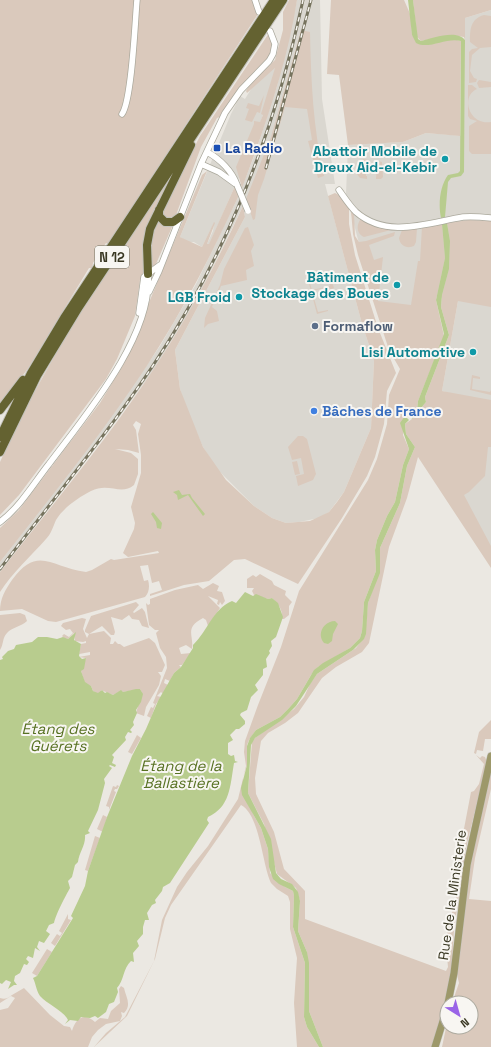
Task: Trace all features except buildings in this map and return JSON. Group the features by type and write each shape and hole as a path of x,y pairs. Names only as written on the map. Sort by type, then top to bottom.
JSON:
{"highway":[{"name":"N 12","path":"0,436 31,374 76,299 274,0"},
{"name":"N 12","path":"0,452 24,401 56,343 283,0"},
{"path":"148,274 147,239 159,210 191,146 237,69"},
{"path":"159,210 159,216 165,222 173,222 180,217"},
{"path":"0,410 26,376 31,374"}],"main road":[{"name":"Rue de la Ministerie","path":"450,995 454,973 466,865 491,756"},
{"path":"436,1047 440,1035"}],"street":[{"path":"122,114 125,109 129,84 137,0"},
{"path":"255,0 259,12"},
{"path":"0,522 15,507 79,424 99,397 117,366 132,337 148,292 162,263 201,164 230,105 247,83 271,58 275,44 270,31"},
{"path":"207,152 220,161 234,176 248,213"},
{"path":"215,170 220,161"},
{"path":"201,164 215,170 237,185"},
{"path":"339,190 356,212 382,226 400,228 468,217 491,218"},
{"path":"117,366 139,312 144,279 162,263"},
{"path":"148,274 148,292"}],"shaded area":[{"path":"0,0 252,0 258,14 108,244 106,243 93,263 92,268 89,268 29,367 0,406"},
{"path":"289,0 297,0 293,24 281,72 267,119 242,188 236,167 254,121 260,122 263,115 261,114 275,68 247,93 246,91 250,84 275,60 283,30 283,12"},
{"path":"297,0 320,0 322,99 335,184 325,184 362,324 374,360 371,428 344,492 329,512 319,518 286,523 272,518 254,506 217,469 203,447 184,403 180,389 175,350 245,217 243,206 195,303 154,369 120,416 0,572 0,562 115,411 160,346 196,284 239,195 235,186 209,245 207,244 213,231 214,223 202,247 194,242 188,242 180,237 231,114 240,96 245,99 253,86 276,67 263,115 238,180 242,187 255,154 277,86"},
{"path":"331,0 404,0 411,16 412,35 425,45 453,39 461,41 460,136 426,133 403,142 348,145 339,75 327,74"},
{"path":"413,0 491,0 491,10 465,18 465,40 464,37 450,35 421,41 417,37"},
{"path":"491,10 491,549 460,490 449,393 442,391 458,301 434,296 432,310 375,304 346,194 348,145 403,142 426,133 464,136 465,18"},
{"path":"484,15 491,16 491,47 480,48 472,55 470,71 474,78 477,79 476,82 469,83 469,52 472,49 478,48 470,42 471,29 473,22"},
{"path":"301,30 310,32 313,104 317,140 324,176 318,178 308,141 312,140 307,109 285,107 258,195 255,219 253,220 246,199 271,137"},
{"path":"269,33 273,47 270,57 224,110 220,117 217,118 201,147 176,215 172,219 167,219 161,213 200,136"},
{"path":"479,80 491,82 491,87 479,88 477,83"},
{"path":"468,85 472,85 477,89 469,98 468,104"},
{"path":"264,95 260,113 257,112 252,122 245,120 249,109 246,108 248,103 259,106"},
{"path":"468,104 469,110 477,120 491,122 491,154 472,154 469,151 469,126 477,121 470,119 468,116"},
{"path":"363,159 369,160 366,161 367,179 360,178 357,174"},
{"path":"374,160 382,162 383,177 381,179 376,179 377,161"},
{"path":"176,169 157,208 145,273 140,280 135,316 117,359 106,379 19,495 0,515 0,462 22,414 72,325"},
{"path":"207,171 180,237 202,247 214,222 215,223 207,244 209,244 235,186 239,195 202,272 160,345 123,401 0,562 0,528 19,510 100,403 123,365 202,175"},
{"path":"335,193 339,195 349,206 349,224 355,255 378,328 396,373 387,391 384,424 375,457 367,476 342,518 298,584 245,559 234,560 209,581 184,585 150,596 150,594 162,590 159,581 152,583 148,565 140,566 144,581 148,580 149,582 148,591 145,597 56,622 48,621 22,609 0,611 3,595 7,587 21,569 30,563 46,561 74,570 86,572 111,559 114,560 159,553 158,551 128,557 123,553 134,529 135,523 131,507 141,473 141,455 138,434 141,424 136,421 133,425 136,430 139,453 115,449 131,453 138,459 138,474 134,485 124,489 97,489 86,493 72,503 56,520 48,537 16,571 0,592 0,572 99,446 137,394 167,348 202,288 243,206 245,217 175,350 180,389 203,447 226,480 254,506 272,518 286,523 310,521 329,512 344,492 371,428 374,360 362,324 328,196"},
{"path":"351,211 354,213 355,236 359,242 395,232 394,236 369,245 374,260 383,257 378,301 411,305 418,261 420,261 422,227 442,224 445,258 436,300 444,336 418,401 417,410 408,417 405,416 403,435 409,449 403,465 395,502 387,516 377,540 375,550 376,571 364,602 362,631 360,638 350,648 318,667 311,675 297,699 280,717 256,730 247,745 247,765 243,777 246,766 244,752 245,741 281,647 299,591 368,480 377,459 387,424 389,395 400,369 389,350 358,255 353,234"},
{"path":"158,220 172,227 156,264 150,269 151,244"},
{"path":"360,220 391,230 364,237 358,230"},
{"path":"469,220 491,221 491,307 458,301 442,391 491,400 491,447 488,447 485,476 464,495 491,546 491,568 418,457 407,498 389,547 369,643 362,652 336,667 322,678 298,713 268,733 261,741 255,778 256,794 274,832 284,869 305,891 305,919 446,971 448,967 447,956 449,952 447,927 456,901 458,881 455,876 471,792 474,791 479,784 484,764 476,755 480,758 482,756 485,757 487,762 466,848 454,930 452,966 447,995 439,995 439,1029 434,1047 323,1047 309,1011 307,952 298,931 300,901 296,888 277,874 264,824 248,793 252,742 255,738 294,709 304,697 317,674 356,648 365,636 368,603 380,569 380,548 400,503 407,466 415,447 406,434 405,424 412,419 426,402 425,397 449,335 441,307 442,295 449,269 450,241 447,223"},
{"path":"248,227 254,245 251,251 254,266 246,270 247,280 221,286 212,307 217,311 219,321 208,324 204,328 205,318 220,285 224,269 245,228"},
{"path":"417,228 416,242 414,246 409,247 402,245 399,238 402,230"},
{"path":"329,274 330,278 328,279 327,276 309,280 312,290 330,286 329,283 332,282 334,288 329,290 328,287 312,291 318,312 328,310 317,314 308,280"},
{"path":"472,375 480,377 480,379 473,378 472,389 490,392 491,390 491,395 470,390"},
{"path":"298,436 303,436 307,439 316,474 313,480 298,486 296,476 304,474 301,458 292,460 288,447"},
{"path":"297,461 300,474 295,475 292,462"},
{"path":"260,574 272,581 274,585 286,591 285,595 292,602 289,606 289,615 284,619 282,619 280,608 272,598 268,599 254,595 252,591 254,588 247,588 247,579 253,575 256,577"},
{"path":"213,583 219,586 217,591 222,592 225,601 222,605 220,602 219,605 217,604 218,600 208,596 220,608 208,626 206,620 203,618 194,625 191,632 192,649 186,645 179,648 181,654 191,653 182,665 179,665 181,667 174,673 170,681 165,679 164,683 168,685 163,694 161,692 157,696 161,697 156,704 151,718 147,716 151,707 153,708 155,704 153,703 167,668 166,657 160,648 156,633 159,630 155,630 149,625 146,603 148,605 150,604 150,599 175,590 198,585 203,589"},
{"path":"136,602 139,605 133,612 134,613 142,608 145,612 149,628 142,626 139,620 132,619 129,615 122,620 111,617 115,632 114,635 111,635 102,626 89,634 85,632 91,616"},
{"path":"20,613 25,615 27,621 22,625 11,629 7,633 4,637 0,650 0,615"},
{"path":"82,618 86,619 83,629 87,638 89,634 104,631 111,638 110,644 113,644 115,641 124,647 149,638 155,643 165,665 162,672 158,672 161,676 159,685 146,707 144,716 136,713 142,693 140,689 123,692 121,691 113,695 101,690 98,694 93,691 91,686 85,684 81,671 86,658 79,657 90,655 90,652 79,654 81,644 86,643 86,641 75,641 74,633 68,639 64,638 62,636 64,634 69,637 73,633 70,629 66,630 61,626 63,623"},
{"path":"491,720 491,739 485,739 483,751 477,750 476,754 474,753 479,732"},
{"path":"137,735 141,738 132,754 128,752"},
{"path":"491,764 491,789 475,858 469,899 491,901 491,1047 442,1047 444,1035 479,1035 479,995 455,995 459,983 457,975 470,858"},
{"path":"243,778 253,814 261,828 268,849 270,873 285,887 293,891 293,927 305,963 304,1017 307,1027 319,1047 297,1047 294,1003 297,958 290,929 290,902 288,896 271,883 256,829 247,810 241,805 171,905 165,918 155,959 127,1016 94,1047 106,1033 125,1017 154,961 162,920 177,887 208,846 238,799"},
{"path":"117,785 119,786 114,791 116,792 109,810 109,807 106,806 113,786 116,787"},
{"path":"103,815 107,817 103,832 97,829"},
{"path":"95,836 100,838 88,871 85,870"},
{"path":"68,914 68,919 71,920 55,946 51,943 57,934 60,936 62,933 59,931"},
{"path":"47,949 52,952 37,976 32,973"},
{"path":"121,986 124,988 128,1001 128,1007 124,1013 121,1012 122,1016 120,1021 106,1024 98,1030 92,1037 88,1047 0,1047 0,1010 8,1008 15,998 11,996 0,1003 0,998 6,998 24,988 50,1015 64,1026 70,1027 72,1031 77,1020 83,1017 87,1017 95,1022 100,1018 108,1019 111,1011 120,1003 119,989"}],"water":[{"path":"408,0 413,0 418,39 421,41 438,36 456,35 465,40 464,172 461,176 451,178 448,182 445,217 441,218 441,190 445,179 448,175 458,173 460,171 461,41 455,40 426,45 416,43 412,35"},
{"path":"447,223 450,241 449,269 442,295 441,307 449,335 425,397 426,402 412,419 411,415 417,410 418,401 444,334 436,300 445,258 442,224"},
{"path":"405,416 409,420 405,424 406,434 415,447 407,466 400,503 380,548 380,573 368,603 366,634 364,639 353,650 317,674 296,706 282,720 255,738 251,745 248,793 271,839 276,873 281,879 292,884 298,892 300,901 298,931 307,952 309,963 309,1011 323,1047 319,1047 307,1027 304,1017 305,963 293,927 293,891 279,884 273,879 269,867 268,849 261,828 242,795 241,788 247,765 247,746 250,738 256,730 280,717 289,708 297,699 314,670 323,663 350,648 360,638 362,631 364,602 376,571 375,550 377,540 387,516 395,502 403,465 409,449 400,423"},
{"path":"179,490 182,495 190,494 205,514 203,516 188,495 178,500 177,495 173,492"},
{"path":"153,512 162,523 161,529 157,528 156,522 151,514"},
{"name":"Étang de la Ballastière","path":"245,592 253,596 256,594 268,599 272,598 278,603 283,617 276,637 271,641 272,646 266,659 267,667 263,669 263,675 255,685 258,690 251,697 247,710 240,715 245,721 245,724 239,729 236,729 230,735 233,740 228,743 228,754 231,756 234,755 235,761 238,762 234,763 228,795 221,808 208,817 207,820 209,823 170,883 163,887 162,891 155,900 156,903 152,905 147,913 149,920 145,920 143,934 137,941 139,946 133,953 134,962 131,961 126,967 121,982 117,988 118,992 114,1002 109,1004 106,1012 98,1018 95,1016 90,1018 81,1017 78,1021 70,1020 65,1024 68,1020 66,1017 40,996 33,978 37,976 73,918 71,916 85,886 88,871 107,817 132,756 158,701 174,673 181,667 193,648 193,645 215,615 220,609 232,601 236,603"},
{"path":"335,621 338,624 333,634 332,641 328,644 324,643 321,636 322,629 328,623"},
{"name":"Étang des Guérets","path":"76,632 74,640 81,644 79,656 82,659 86,658 84,669 81,671 85,682 91,686 93,691 98,693 102,690 105,693 107,692 113,695 121,690 123,692 140,689 143,694 141,702 136,710 137,713 133,722 134,725 130,730 132,732 128,732 125,737 126,740 112,755 114,757 112,763 116,765 115,767 109,766 112,768 104,779 105,783 98,810 88,831 90,833 85,835 78,862 75,865 72,877 68,881 70,888 54,923 49,925 46,931 50,934 44,943 39,941 37,947 40,951 35,948 33,958 28,956 26,959 29,962 27,965 24,964 20,973 15,976 14,981 17,985 14,985 8,989 11,982 6,980 2,984 0,983 0,660 3,659 2,657 8,651 14,649 16,645 32,642 38,637 57,639 63,637 68,639"}],"railway":[{"path":"0,569 97,444 134,393 179,325 203,281 225,237 245,191 262,144 292,49 303,0"},
{"path":"266,168 311,0"}],"place":[{"name":"La Radio","path":"217,148"},
{"name":"Abattoir Mobile de Dreux Aid-el-Kebir","path":"445,159"},
{"name":"Bâtiment de Stockage des Boues","path":"397,285"},
{"name":"LGB Froid","path":"239,297"},
{"name":"Formaflow","path":"315,326"},
{"name":"Lisi Automotive","path":"473,352"},
{"name":"Bâches de France","path":"314,411"}]}
